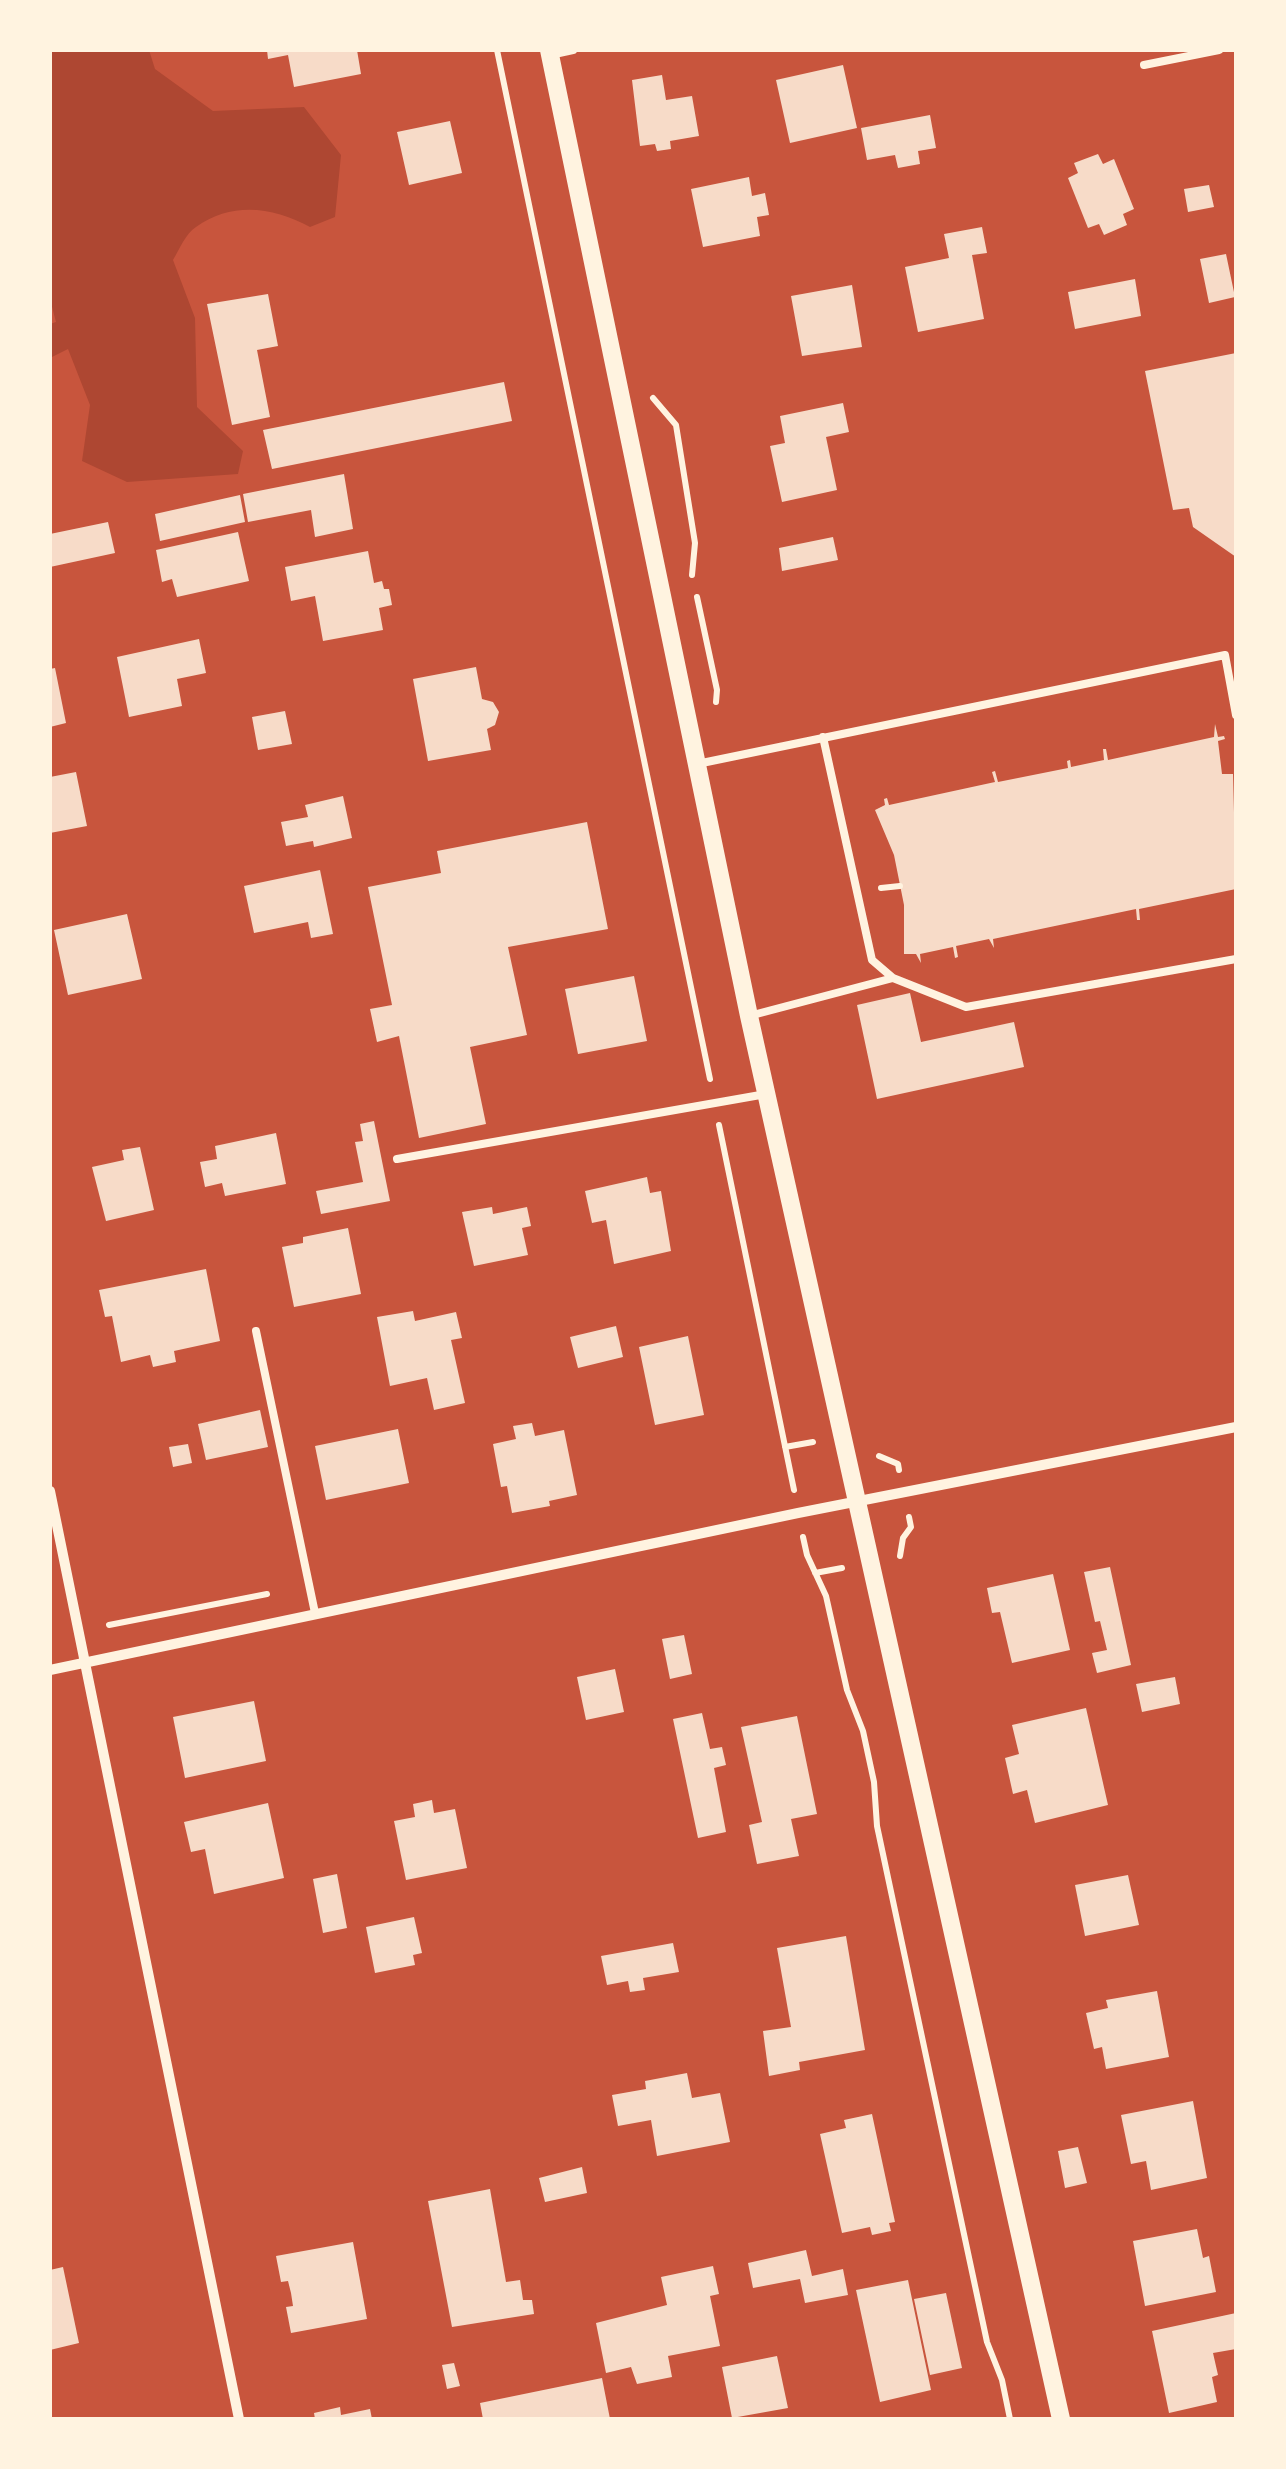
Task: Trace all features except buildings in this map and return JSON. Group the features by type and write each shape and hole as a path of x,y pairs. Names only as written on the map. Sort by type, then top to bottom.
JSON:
{"street":[{"path":"550,52 749,1016 1061,2419"},
{"path":"50,1670 798,1513 1236,1428"},
{"path":"50,1492 239,2419"}],"lane":[{"path":"550,52 574,50"},
{"path":"1144,65 1219,50"},
{"path":"698,764 1224,655 1236,715"},
{"path":"822,736 872,960 893,978 966,1006 1236,959"},
{"path":"749,1016 893,978"},
{"path":"397,1159 766,1094"},
{"path":"256,1331 315,1614"}],"path":[{"path":"497,50 807,1556 826,1596 847,1690 863,1731 878,1826 983,2323 1010,2419"}],"shaded area":[{"path":"50,50 149,50 155,69 213,111 304,107 341,155 335,217 310,227 268,211 224,213 192,230 173,260 195,318 197,407 243,451 238,474 127,482 82,461 90,405 68,349 50,358 50,324 56,322 50,299"}]}
